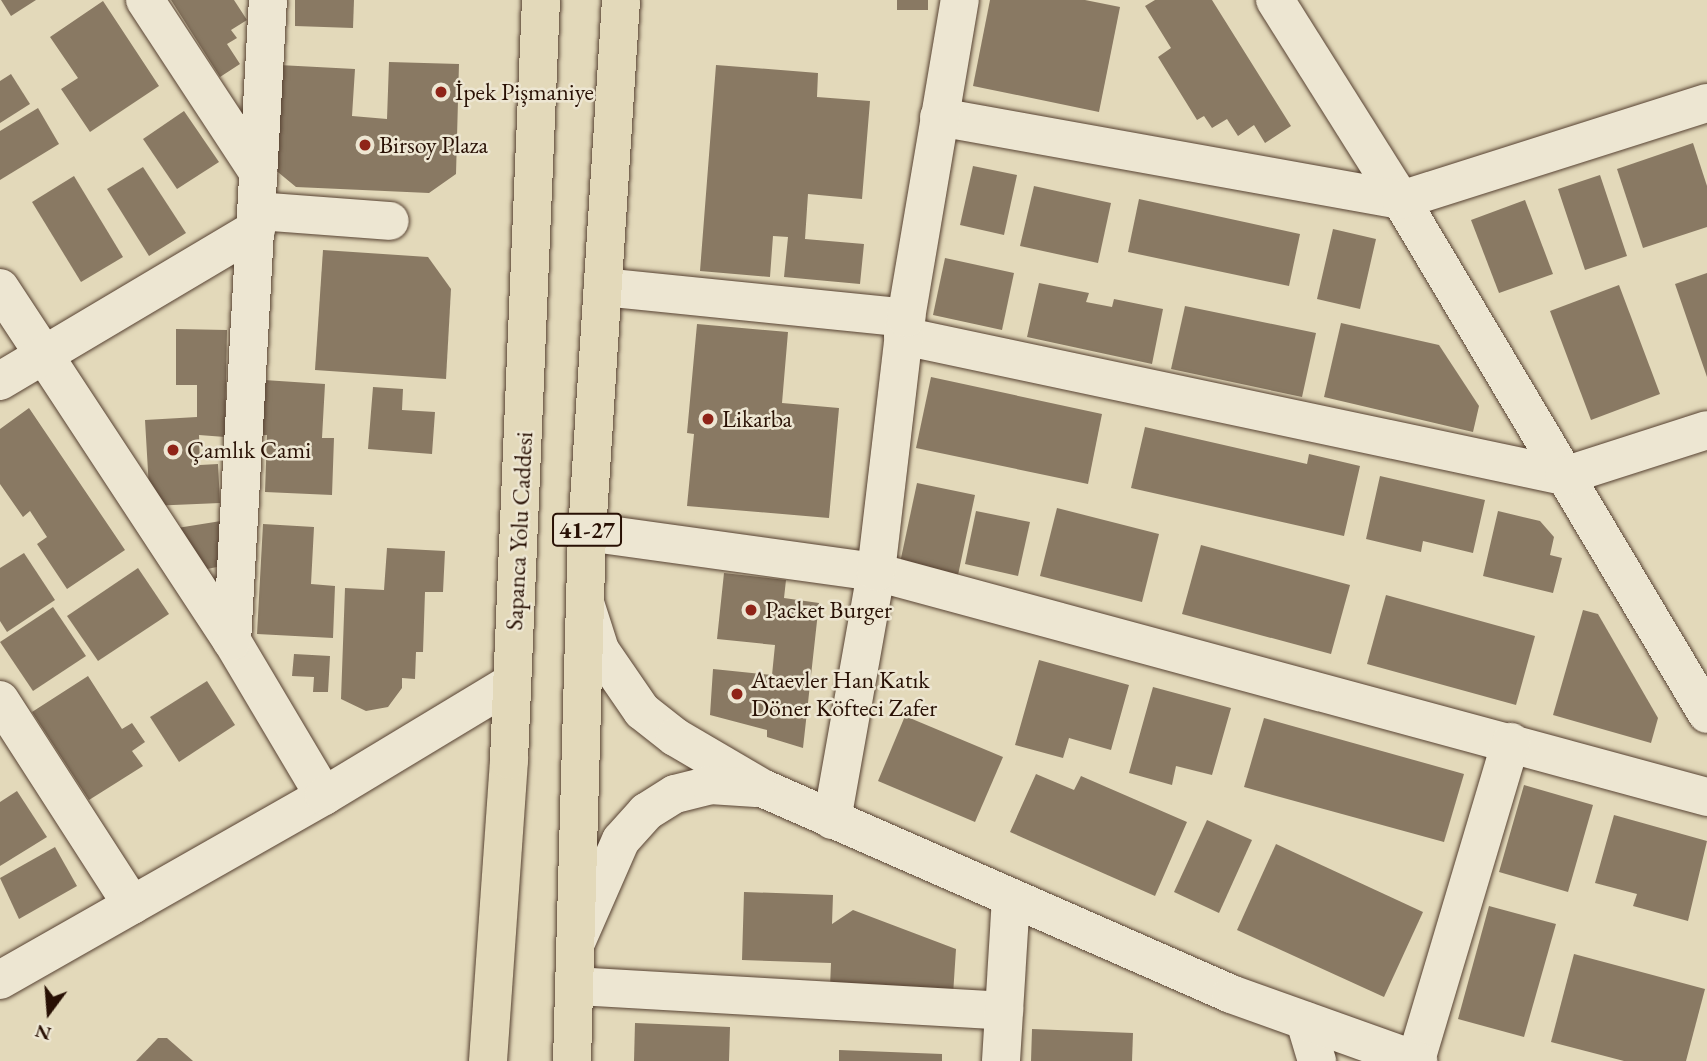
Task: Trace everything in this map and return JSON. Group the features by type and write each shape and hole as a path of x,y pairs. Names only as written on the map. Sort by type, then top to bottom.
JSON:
{"highway":[{"name":"Sapanca Yolu Caddesi","path":"488,1061 510,684 541,0"},
{"name":"41-27","path":"572,1061 587,531 603,287 611,107 621,0"}],"street":[{"path":"145,0 258,172"},
{"path":"232,641 268,0"},
{"path":"832,820 876,572 905,327 960,0"},
{"path":"1275,0 1401,200 1707,715"},
{"path":"939,117 1401,200 1707,103"},
{"path":"0,381 257,220 390,221"},
{"path":"603,287 905,327 1563,476 1707,430"},
{"path":"0,288 40,355 232,641 324,796"},
{"path":"587,531 876,572 1707,797"},
{"path":"585,602 600,650 642,711 675,737 762,788 1011,898 1305,1021 1417,1061 1511,742"},
{"path":"0,980 324,796 510,684"},
{"path":"0,701 132,905"},
{"path":"577,940 621,840 646,812 675,794 709,785 762,788"},
{"path":"1001,1061 1011,898"},
{"path":"575,986 1004,1011"},
{"path":"1305,1021 1317,1061"}],"building":[{"path":"1,0 36,0 11,16"},
{"path":"171,0 234,0 247,20 231,30 237,38 227,44 240,64 220,77"},
{"path":"295,0 354,0 353,28 295,26"},
{"path":"897,0 928,0 928,10 897,10"},
{"path":"990,0 1085,0 1120,7 1099,112 973,86"},
{"path":"1155,0 1212,0 1291,126 1265,143 1254,125 1238,136 1227,119 1212,128 1204,116 1197,120 1158,57 1171,48 1145,6"},
{"path":"103,1 159,86 90,132 61,89 78,78 50,37"},
{"name":"Birsoy Plaza","path":"389,62 459,64 456,174 429,193 296,187 273,168 279,65 355,69 352,116 387,119"},
{"path":"716,65 818,73 817,97 870,101 862,199 808,194 805,239 864,244 860,284 784,277 788,237 773,236 770,277 700,271"},
{"path":"11,74 30,104 0,123 0,81"},
{"path":"38,108 59,144 0,180 0,131"},
{"path":"184,111 219,162 177,189 143,139"},
{"path":"1693,143 1707,186 1707,227 1643,248 1617,169"},
{"path":"973,166 1017,175 1004,235 960,225"},
{"path":"143,167 186,233 149,256 107,189"},
{"path":"1600,175 1627,256 1585,270 1558,189"},
{"path":"74,176 123,257 81,282 32,202"},
{"path":"1034,186 1111,203 1098,263 1020,246"},
{"path":"1139,199 1300,234 1289,286 1128,252"},
{"path":"1525,200 1553,274 1499,293 1471,220"},
{"path":"1333,229 1376,239 1360,309 1317,299"},
{"path":"323,250 428,257 451,289 446,379 315,370"},
{"path":"945,258 1014,273 1002,330 933,315"},
{"path":"1707,273 1707,377 1675,284"},
{"path":"1039,283 1089,293 1086,302 1112,307 1114,299 1163,309 1152,364 1027,337"},
{"path":"1619,285 1660,394 1591,420 1550,311"},
{"path":"1185,306 1316,333 1302,397 1171,369"},
{"path":"1341,323 1439,345 1479,406 1473,432 1324,397"},
{"path":"697,324 788,332 782,403 839,408 829,518 687,506 694,434 687,433"},
{"path":"176,329 227,330 225,437 199,435 200,465 218,464 220,503 150,506 145,420 197,417 197,385 176,385"},
{"path":"931,377 1102,414 1088,484 916,448"},
{"path":"264,380 325,384 322,438 334,438 332,495 265,492 267,435 261,435"},
{"path":"373,387 403,389 402,410 435,412 432,454 368,449"},
{"path":"29,408 125,550 67,589 37,544 47,537 30,511 23,517 0,484 0,429"},
{"path":"1145,427 1307,464 1309,454 1360,466 1344,536 1131,488"},
{"path":"1380,476 1485,500 1473,553 1423,541 1421,552 1366,539"},
{"path":"917,483 975,495 958,575 900,563"},
{"path":"1057,508 1159,534 1142,602 1040,576"},
{"path":"976,511 1030,522 1018,576 965,564"},
{"path":"1498,511 1540,521 1554,537 1550,555 1562,558 1553,593 1483,576"},
{"path":"221,521 222,566 197,571 171,529"},
{"path":"263,524 314,527 311,584 335,586 333,638 257,634"},
{"path":"1201,545 1350,585 1331,654 1182,614"},
{"path":"387,548 445,551 443,592 425,592 423,652 416,652 415,679 402,678 402,688 388,707 366,711 341,699 345,588 384,590"},
{"path":"24,553 55,600 7,632 0,621 0,568"},
{"path":"138,568 169,614 98,661 67,616"},
{"path":"724,573 786,580 784,598 819,603 803,748 767,737 767,730 710,715 713,669 772,675 775,645 717,639"},
{"path":"1386,595 1535,636 1516,705 1367,664"},
{"path":"53,607 86,656 33,691 0,642"},
{"path":"1583,610 1598,614 1658,718 1651,743 1553,715"},
{"path":"294,654 330,656 328,692 313,692 314,677 292,676"},
{"path":"1039,660 1129,685 1111,750 1069,738 1063,758 1015,745"},
{"path":"88,676 122,729 132,723 145,742 132,751 143,766 89,800 32,712"},
{"path":"207,681 235,725 179,762 150,717"},
{"path":"1153,687 1231,708 1212,775 1176,766 1172,785 1129,773"},
{"path":"905,716 1003,757 975,822 878,781"},
{"path":"1264,718 1464,774 1444,842 1244,787"},
{"path":"1036,774 1074,790 1081,776 1187,822 1155,896 1010,832"},
{"path":"1524,785 1593,805 1568,892 1499,872"},
{"path":"17,791 47,837 0,866 0,802"},
{"path":"1614,815 1707,841 1688,921 1633,906 1637,894 1595,883"},
{"path":"1207,820 1252,840 1219,913 1174,892"},
{"path":"1276,844 1423,912 1384,997 1237,930"},
{"path":"55,847 77,886 19,919 0,878"},
{"path":"744,892 833,895 832,924 853,910 956,949 953,995 830,987 831,963 742,960"},
{"path":"1489,906 1556,924 1524,1037 1458,1019"},
{"path":"1574,954 1705,989 1686,1061 1624,1061 1551,1042"},
{"path":"635,1023 730,1027 729,1061 634,1061"},
{"path":"1032,1029 1133,1033 1132,1061 1031,1061"},
{"path":"158,1038 167,1038 193,1061 136,1061"},
{"path":"839,1050 942,1054 942,1061 839,1061"}],"place":[{"name":"İpek Pişmaniye","path":"441,92"},
{"name":"Birsoy Plaza","path":"365,145"},
{"name":"Likarba","path":"708,419"},
{"name":"Çamlık Cami","path":"173,450"},
{"name":"Packet Burger","path":"751,610"},
{"name":"Ataevler Han Katık Döner Köfteci Zafer","path":"737,694"}]}
